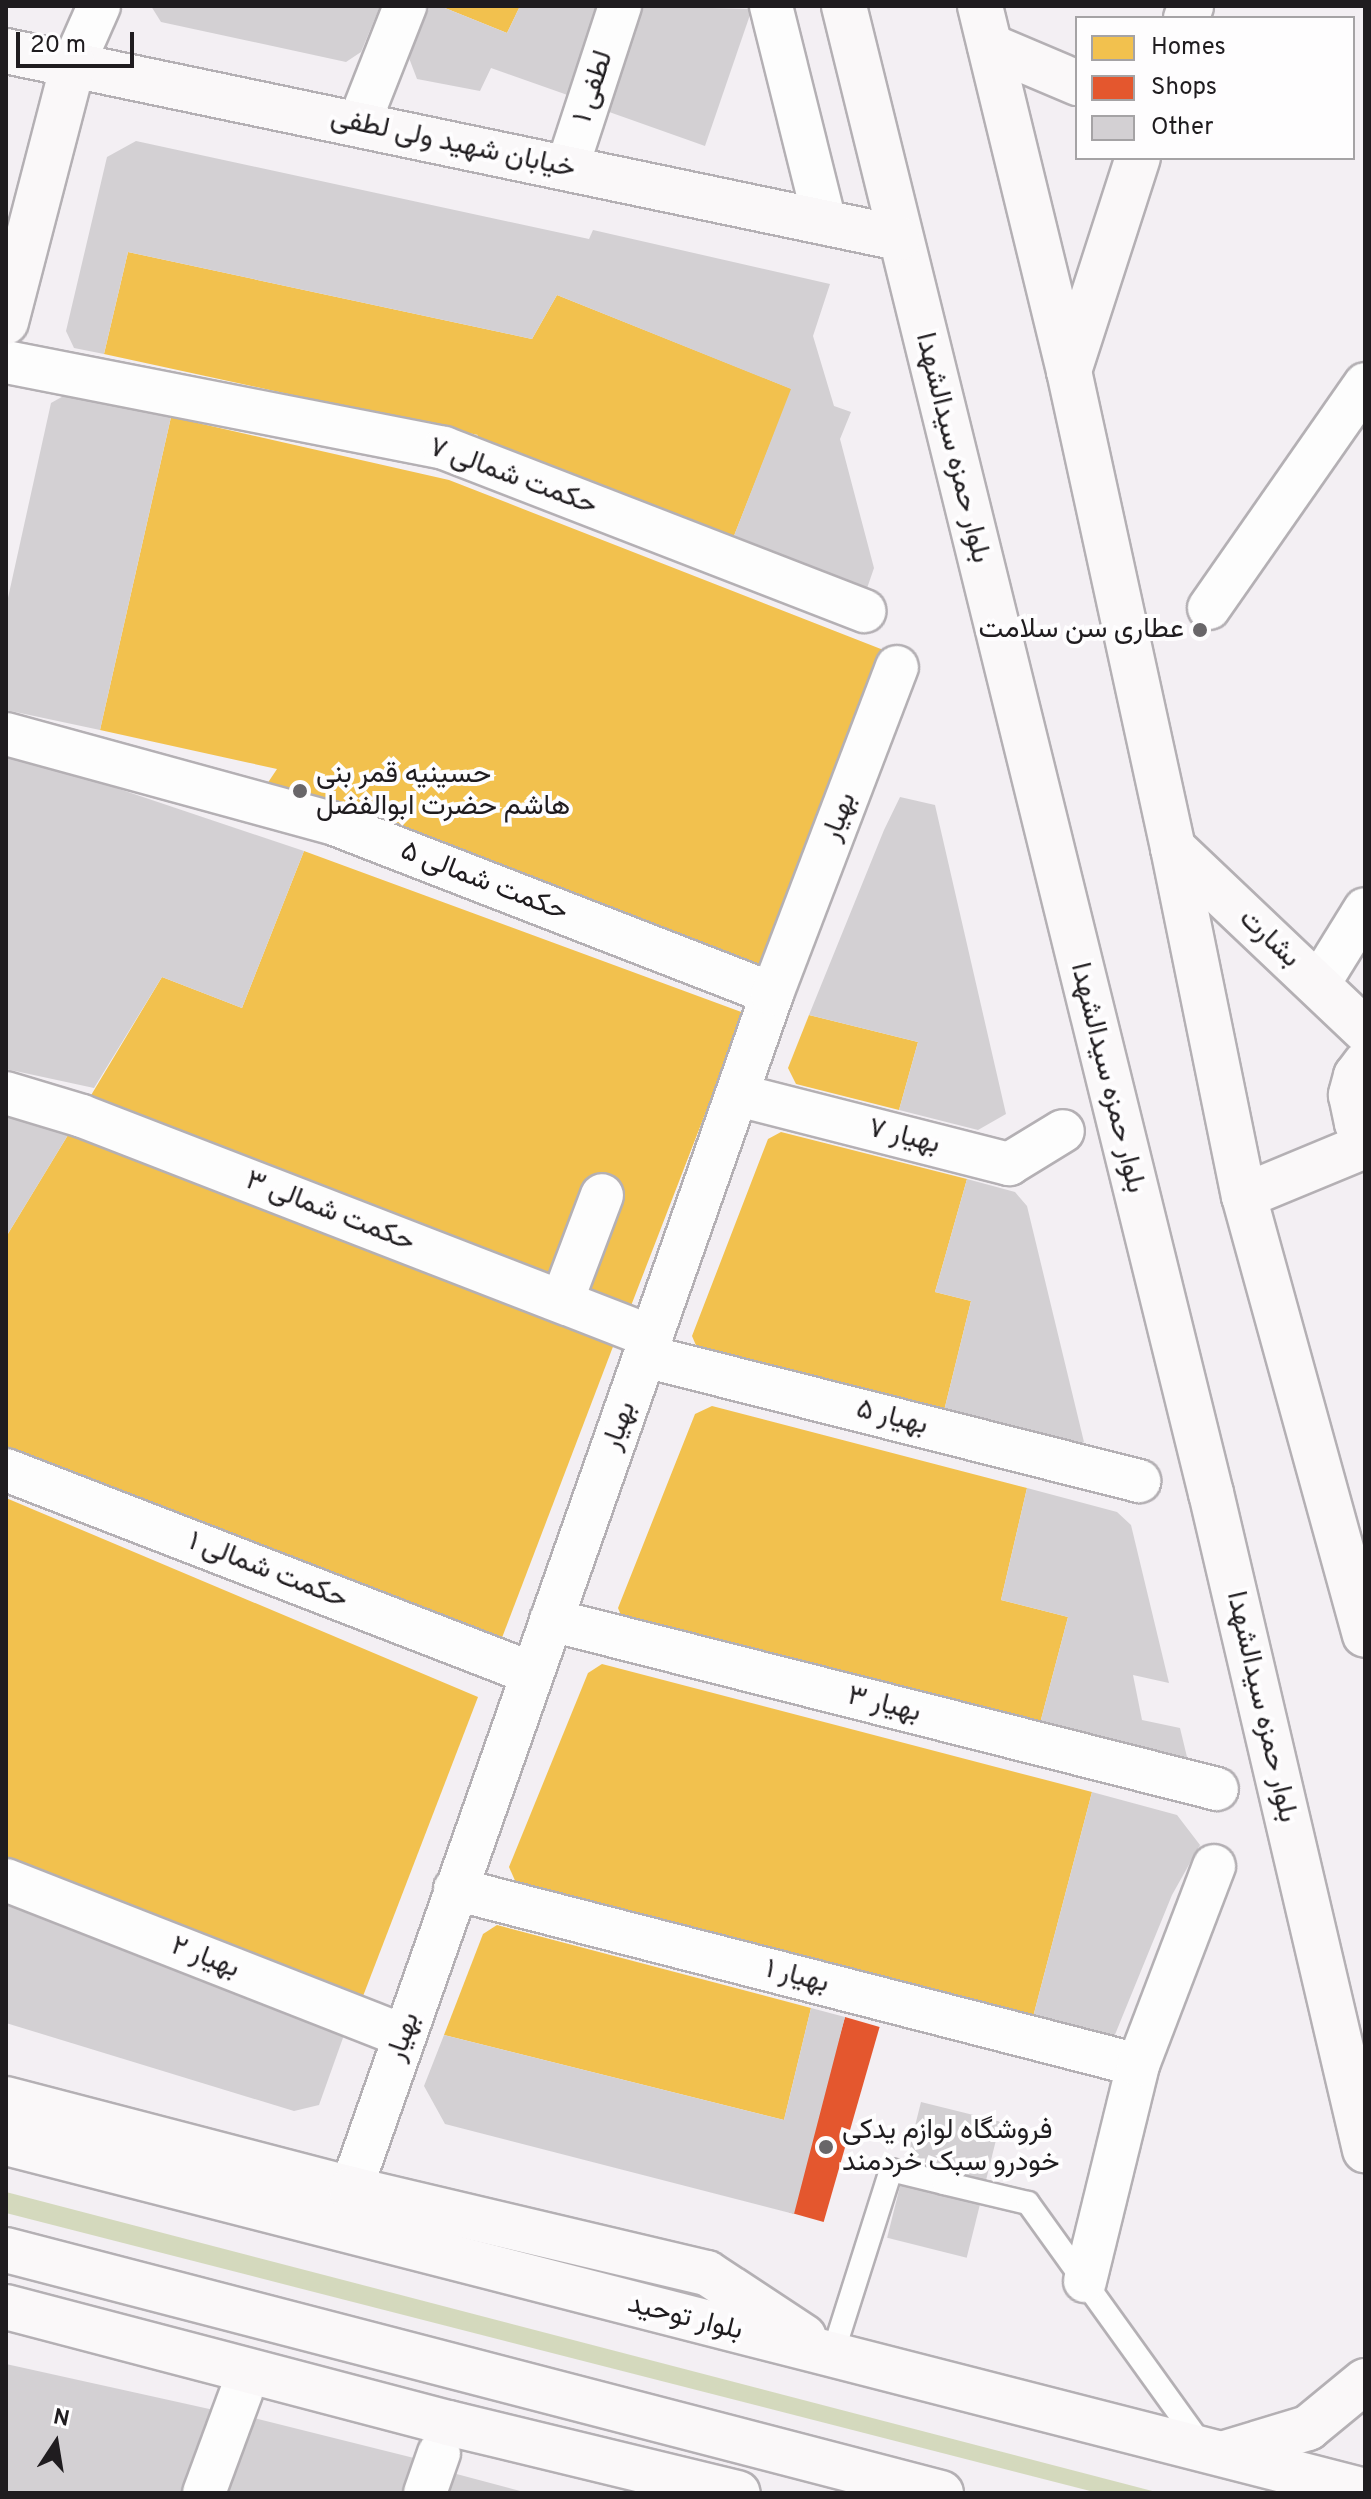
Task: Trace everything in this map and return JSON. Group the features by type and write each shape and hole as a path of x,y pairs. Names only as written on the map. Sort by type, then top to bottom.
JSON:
{"main road":[{"name":"بلوار حمزه سیدالشهدا","path":"844,6 1211,1493 1365,2150"},
{"path":"985,26 1075,82"},
{"path":"985,26 1069,371 1173,848 1244,1196 1365,1635"},
{"name":"خیابان شهید ولی لطفی","path":"6,51 899,238"},
{"path":"6,322 73,65"},
{"path":"1069,371 1137,160"},
{"name":"بشارت","path":"1173,848 1365,1030"},
{"path":"1365,1064 1356,1076 1351,1095 1357,1123 1365,1139"},
{"path":"1244,1196 1365,1146"},
{"path":"6,2099 351,2189 707,2273 832,2356"},
{"name":"بلوار توحید","path":"6,2143 1365,2491"},
{"path":"6,2250 941,2493"},
{"path":"6,2307 448,2423 738,2493"},
{"path":"1215,2451 1308,2428 1365,2381"}],"street":[{"path":"73,65 99,6"},
{"path":"359,123 405,6"},
{"name":"لطفی ۱","path":"567,168 620,6"},
{"path":"771,6 825,223"},
{"name":"حکمت شمالی ۷","path":"6,362 444,448 865,611"},
{"path":"1209,608 1365,384"},
{"name":"بهیار","path":"351,2189 772,994 897,667"},
{"name":"حکمت شمالی ۵","path":"6,734 332,823 772,994"},
{"path":"1318,985 1365,909"},
{"name":"حکمت شمالی ۳","path":"6,1093 82,1116 562,1301 648,1346"},
{"name":"بهیار ۷","path":"738,1095 1009,1164 1063,1131"},
{"path":"562,1301 602,1195"},
{"name":"بهیار ۵","path":"648,1346 1139,1481"},
{"name":"حکمت شمالی ۱","path":"6,1470 531,1673"},
{"name":"بهیار ۳","path":"551,1620 1217,1789"},
{"path":"1085,2281 1138,2065 1214,1866"},
{"name":"بهیار ۲","path":"6,1880 405,2036"},
{"name":"بهیار ۱","path":"455,1889 1138,2065"},
{"path":"204,2493 241,2393"},
{"path":"425,2493 439,2453"}],"lane":[{"path":"832,2356 891,2170 1028,2203 1215,2451"}],"green space":[{"path":"6,2192 1160,2493 1098,2493 6,2213"}],"building: Homes":[{"path":"440,6 520,6 507,33"},
{"path":"128,252 532,339 557,295 792,389 730,546 469,446 478,435 104,354"},
{"path":"171,417 449,480 886,651 759,979 265,787 277,769 100,730"},
{"path":"304,851 744,1013 629,1311 87,1102 162,977 242,1008"},
{"path":"809,1015 918,1042 899,1110 796,1084 788,1068"},
{"path":"71,1130 614,1344 500,1643 6,1449 6,1237"},
{"path":"781,1132 967,1179 935,1292 971,1301 943,1415 698,1350 692,1336 768,1139"},
{"path":"712,1406 1027,1488 1001,1600 1068,1617 1038,1731 625,1625 618,1608 695,1414"},
{"path":"6,1498 478,1697 360,2004 6,1866"},
{"path":"602,1664 1092,1792 1033,2017 517,1885 509,1867 588,1673"},
{"path":"497,1925 811,2008 784,2120 444,2035 483,1934"}],"building: Shops":[{"path":"845,2017 880,2027 824,2222 789,2212"}],"building: Other":[{"path":"151,6 380,6 361,52 346,62 161,22"},
{"path":"430,6 440,6 507,33 520,6 607,6 576,98 491,68 480,91 417,79 409,58"},
{"path":"633,6 752,9 705,146 598,108"},
{"path":"136,141 589,239 593,230 830,284 813,336 834,406 851,412 840,439 874,568 864,597 730,546 791,389 557,295 532,339 128,252 104,354 74,348 66,331 107,157"},
{"path":"67,394 171,417 100,730 6,710 6,607 51,403"},
{"path":"6,751 304,851 242,1008 162,977 94,1088 6,1069"},
{"path":"900,797 935,805 1006,1114 978,1130 899,1110 918,1042 809,1015"},
{"path":"6,1116 71,1130 6,1237"},
{"path":"967,1179 1015,1192 1027,1206 1084,1442 1074,1450 943,1415 971,1301 935,1292"},
{"path":"1027,1488 1117,1512 1131,1525 1169,1683 1133,1675 1142,1720 1180,1728 1187,1757 1177,1767 1038,1731 1068,1617 1001,1600"},
{"path":"1092,1792 1177,1815 1200,1845 1172,1895 1114,2037 1033,2017"},
{"path":"6,1904 344,2035 319,2105 294,2111 6,2023"},
{"path":"811,2008 845,2017 794,2214 445,2124 424,2086 444,2035 784,2120"},
{"path":"921,2102 1001,2122 967,2258 887,2238"},
{"path":"6,2364 223,2412 194,2493 6,2493"},
{"path":"246,2416 422,2460 411,2493 221,2493"},
{"path":"449,2472 524,2492 524,2493 442,2493"}],"place":[{"name":"عطاری سن سلامت","path":"1200,630"},
{"name":"حسینیه قمر بنی هاشم حضرت ابوالفضل","path":"300,791"},
{"name":"فروشگاه لوازم یدکی خودرو سبک خردمند","path":"826,2147"}]}
